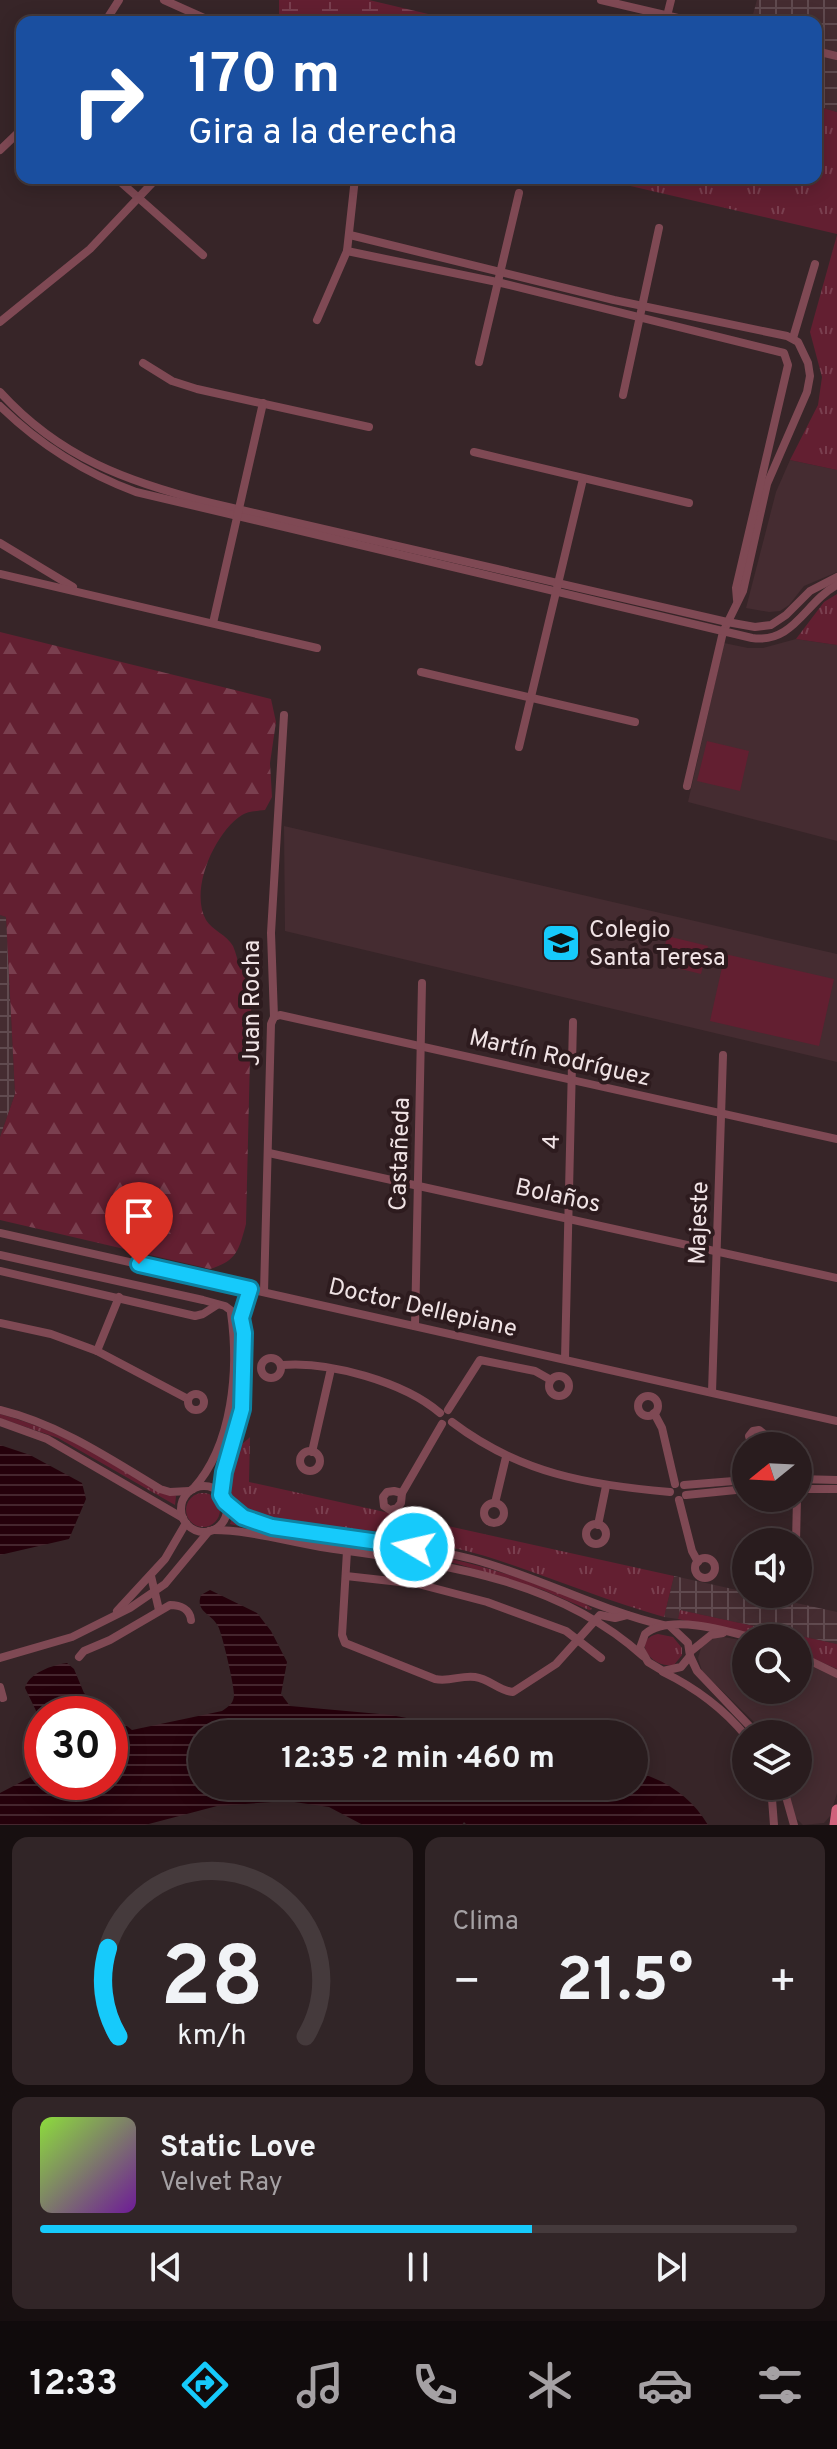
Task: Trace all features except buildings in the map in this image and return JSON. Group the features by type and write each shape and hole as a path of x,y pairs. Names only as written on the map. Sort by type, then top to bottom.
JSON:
{"main road":[{"path":"835,1825 836,1812"}],"street":[{"path":"164,0 200,16"},
{"path":"601,0 667,16 671,0"},
{"path":"0,150 16,135"},
{"path":"123,184 203,255"},
{"path":"0,322 67,270 152,184"},
{"path":"317,320 347,251 354,184"},
{"path":"479,362 519,193"},
{"path":"623,395 659,228"},
{"path":"350,235 498,278"},
{"path":"347,251 498,278 641,311 784,353 788,360 736,588 737,602"},
{"path":"793,338 815,264"},
{"path":"641,311 793,338 805,357 810,376 807,392 767,484 743,591 723,632 687,786"},
{"path":"776,350 779,335"},
{"path":"788,360 805,357"},
{"path":"143,363 181,384 369,427"},
{"path":"0,392 32,423 60,443 115,474 239,513"},
{"path":"213,623 263,403"},
{"path":"0,406 57,453 95,475 148,495 239,513 558,588 723,632 765,639 791,628 834,582"},
{"path":"474,452 689,503"},
{"path":"766,459 778,461"},
{"path":"519,747 583,479"},
{"path":"0,543 81,592"},
{"path":"0,574 317,648"},
{"path":"791,628 780,627 783,618 810,591 834,582"},
{"path":"558,588 760,627 794,617 791,628"},
{"path":"421,672 635,722"},
{"name":"Juan Rocha","path":"264,1292 271,1024 274,1017 271,933 284,715"},
{"name":"Castañeda","path":"415,1326 422,983"},
{"name":"Martín Rodríguez","path":"274,1017 280,1015 837,1139"},
{"name":"4","path":"565,1359 573,1022"},
{"name":"Majeste","path":"712,1392 723,1055"},
{"name":"Bolaños","path":"269,1153 837,1278"},
{"name":"Doctor Dellepiane","path":"0,1233 837,1421"},
{"path":"0,1255 225,1306 241,1318"},
{"path":"0,1271 195,1316 217,1305"},
{"path":"120,1281 121,1298"},
{"path":"97,1351 121,1298 133,1284"},
{"path":"0,1658 54,1644 104,1622 158,1589 226,1516 224,1472 242,1409 244,1333 241,1318 250,1289"},
{"path":"104,1622 151,1576 169,1553 184,1521 182,1504 209,1467 222,1441 230,1408 231,1313"},
{"path":"0,1323 51,1334 97,1351 188,1399"},
{"path":"442,1424 439,1420 480,1360 535,1371 551,1380"},
{"path":"282,1365 331,1369 386,1383 454,1415 452,1422"},
{"path":"312,1452 331,1369"},
{"path":"230,1408 242,1409"},
{"path":"0,1410 38,1421 160,1489 170,1492 205,1486 243,1517 272,1527 414,1547 498,1567 627,1615 667,1625 683,1636 697,1671 744,1720"},
{"path":"654,1413 662,1428 692,1551 698,1562"},
{"path":"0,1422 47,1439 196,1531 237,1532 416,1560 479,1574 530,1590 595,1618 663,1671 694,1688 732,1721"},
{"path":"402,1493 442,1424 452,1422 506,1457 563,1477 606,1486 679,1491 732,1489"},
{"path":"495,1503 506,1457"},
{"path":"812,1479 837,1480"},
{"path":"679,1491 732,1482"},
{"path":"598,1525 606,1486"},
{"path":"812,1489 837,1489"},
{"path":"347,1551 342,1635 345,1643 435,1679 447,1681 477,1677 513,1692 550,1669 595,1618 604,1614 615,1618 627,1615"},
{"path":"151,1576 170,1605 185,1609 190,1613 191,1620"},
{"path":"346,1576 418,1584 487,1602 566,1631 601,1658"},
{"path":"158,1589 159,1610"},
{"path":"79,1657 84,1651 110,1640 170,1605"},
{"path":"146,1618 146,1629"},
{"path":"643,1656 641,1638 650,1629 691,1625 732,1633"},
{"path":"663,1671 681,1667 711,1635 729,1632"},
{"path":"812,1662 833,1672"},
{"path":"0,1687 3,1698"},
{"path":"772,1800 774,1825"},
{"path":"787,1800 794,1825"},
{"path":"825,1825 836,1812"}],"shaded area":[{"path":"757,0 837,0 837,112 822,108 822,16 753,16"},
{"path":"790,460 837,470 837,572 804,586 780,611 746,608 776,492"},
{"path":"796,639 837,645 837,841 688,802 724,643 763,648"},
{"name":"Colegio Santa Teresa","path":"284,826 837,954 837,1062 285,931"},
{"path":"0,915 6,917 15,1094 0,1137"},
{"path":"0,1445 30,1455 82,1483 86,1499 69,1539 0,1555"},
{"path":"674,1576 732,1589 732,1608 812,1606 837,1612 837,1644 812,1639 812,1624 745,1624 680,1610 678,1619 664,1617"},
{"path":"210,1590 257,1613 271,1631 287,1662 281,1694 290,1706 417,1720 188,1720 188,1800 648,1800 648,1776 676,1790 694,1806 708,1825 467,1825 464,1822 462,1825 363,1825 329,1807 287,1801 217,1806 145,1825 0,1825 0,1793 24,1780 24,1800 128,1800 128,1727 132,1730 222,1711 230,1705 234,1691 222,1639 218,1626 200,1605 201,1595"},
{"path":"718,1636 732,1638 732,1700 702,1671 698,1658 702,1645"},
{"path":"67,1663 74,1669 88,1696 29,1696 25,1688 31,1678 42,1671"},
{"path":"812,1666 837,1678 837,1793 830,1816 824,1823 803,1825 793,1815 790,1800 812,1800 812,1720 752,1720 736,1704 812,1704"}],"green space":[{"path":"279,0 369,0 437,16 279,16"},
{"path":"822,108 837,112 837,234 622,184 822,184"},
{"path":"837,235 837,470 790,460 818,405 822,377 810,332"},
{"path":"837,594 837,645 796,639 824,602"},
{"path":"0,632 271,699 276,722 270,763 272,797 265,810 242,815 223,834 208,863 201,893 206,920 230,942 240,969 252,974 246,1224 236,1253 226,1262 210,1269 0,1220 0,1137 15,1094 6,917 0,915"},
{"path":"707,741 749,751 740,791 697,781"},
{"path":"667,936 708,946 701,974 661,964"},
{"path":"725,954 834,979 819,1046 710,1021"},
{"path":"0,1414 46,1430 112,1461 176,1496 175,1505 58,1438 0,1418"},
{"path":"250,1437 249,1482 674,1576 664,1617 507,1563 446,1546 282,1524 249,1514 234,1504 226,1476 233,1454"},
{"path":"203,1493 215,1498 220,1510 215,1522 203,1527 191,1522 186,1510 191,1498"},
{"path":"233,1515 261,1527 370,1543 478,1566 566,1595 592,1609 543,1590 458,1564 388,1550 288,1537 230,1524"},
{"path":"680,1610 745,1624 732,1624 732,1632 678,1619"},
{"path":"658,1634 673,1637 682,1648 682,1655 674,1665 658,1663 647,1653 646,1642"},
{"path":"812,1639 837,1644 837,1669 812,1658"}],"place":[{"name":"Colegio Santa Teresa","path":"561,943"}],"route":[{"path":"139,1264 250,1289 241,1318 244,1333 242,1409 224,1472 221,1495 225,1502 243,1517 272,1527 414,1547"}]}
